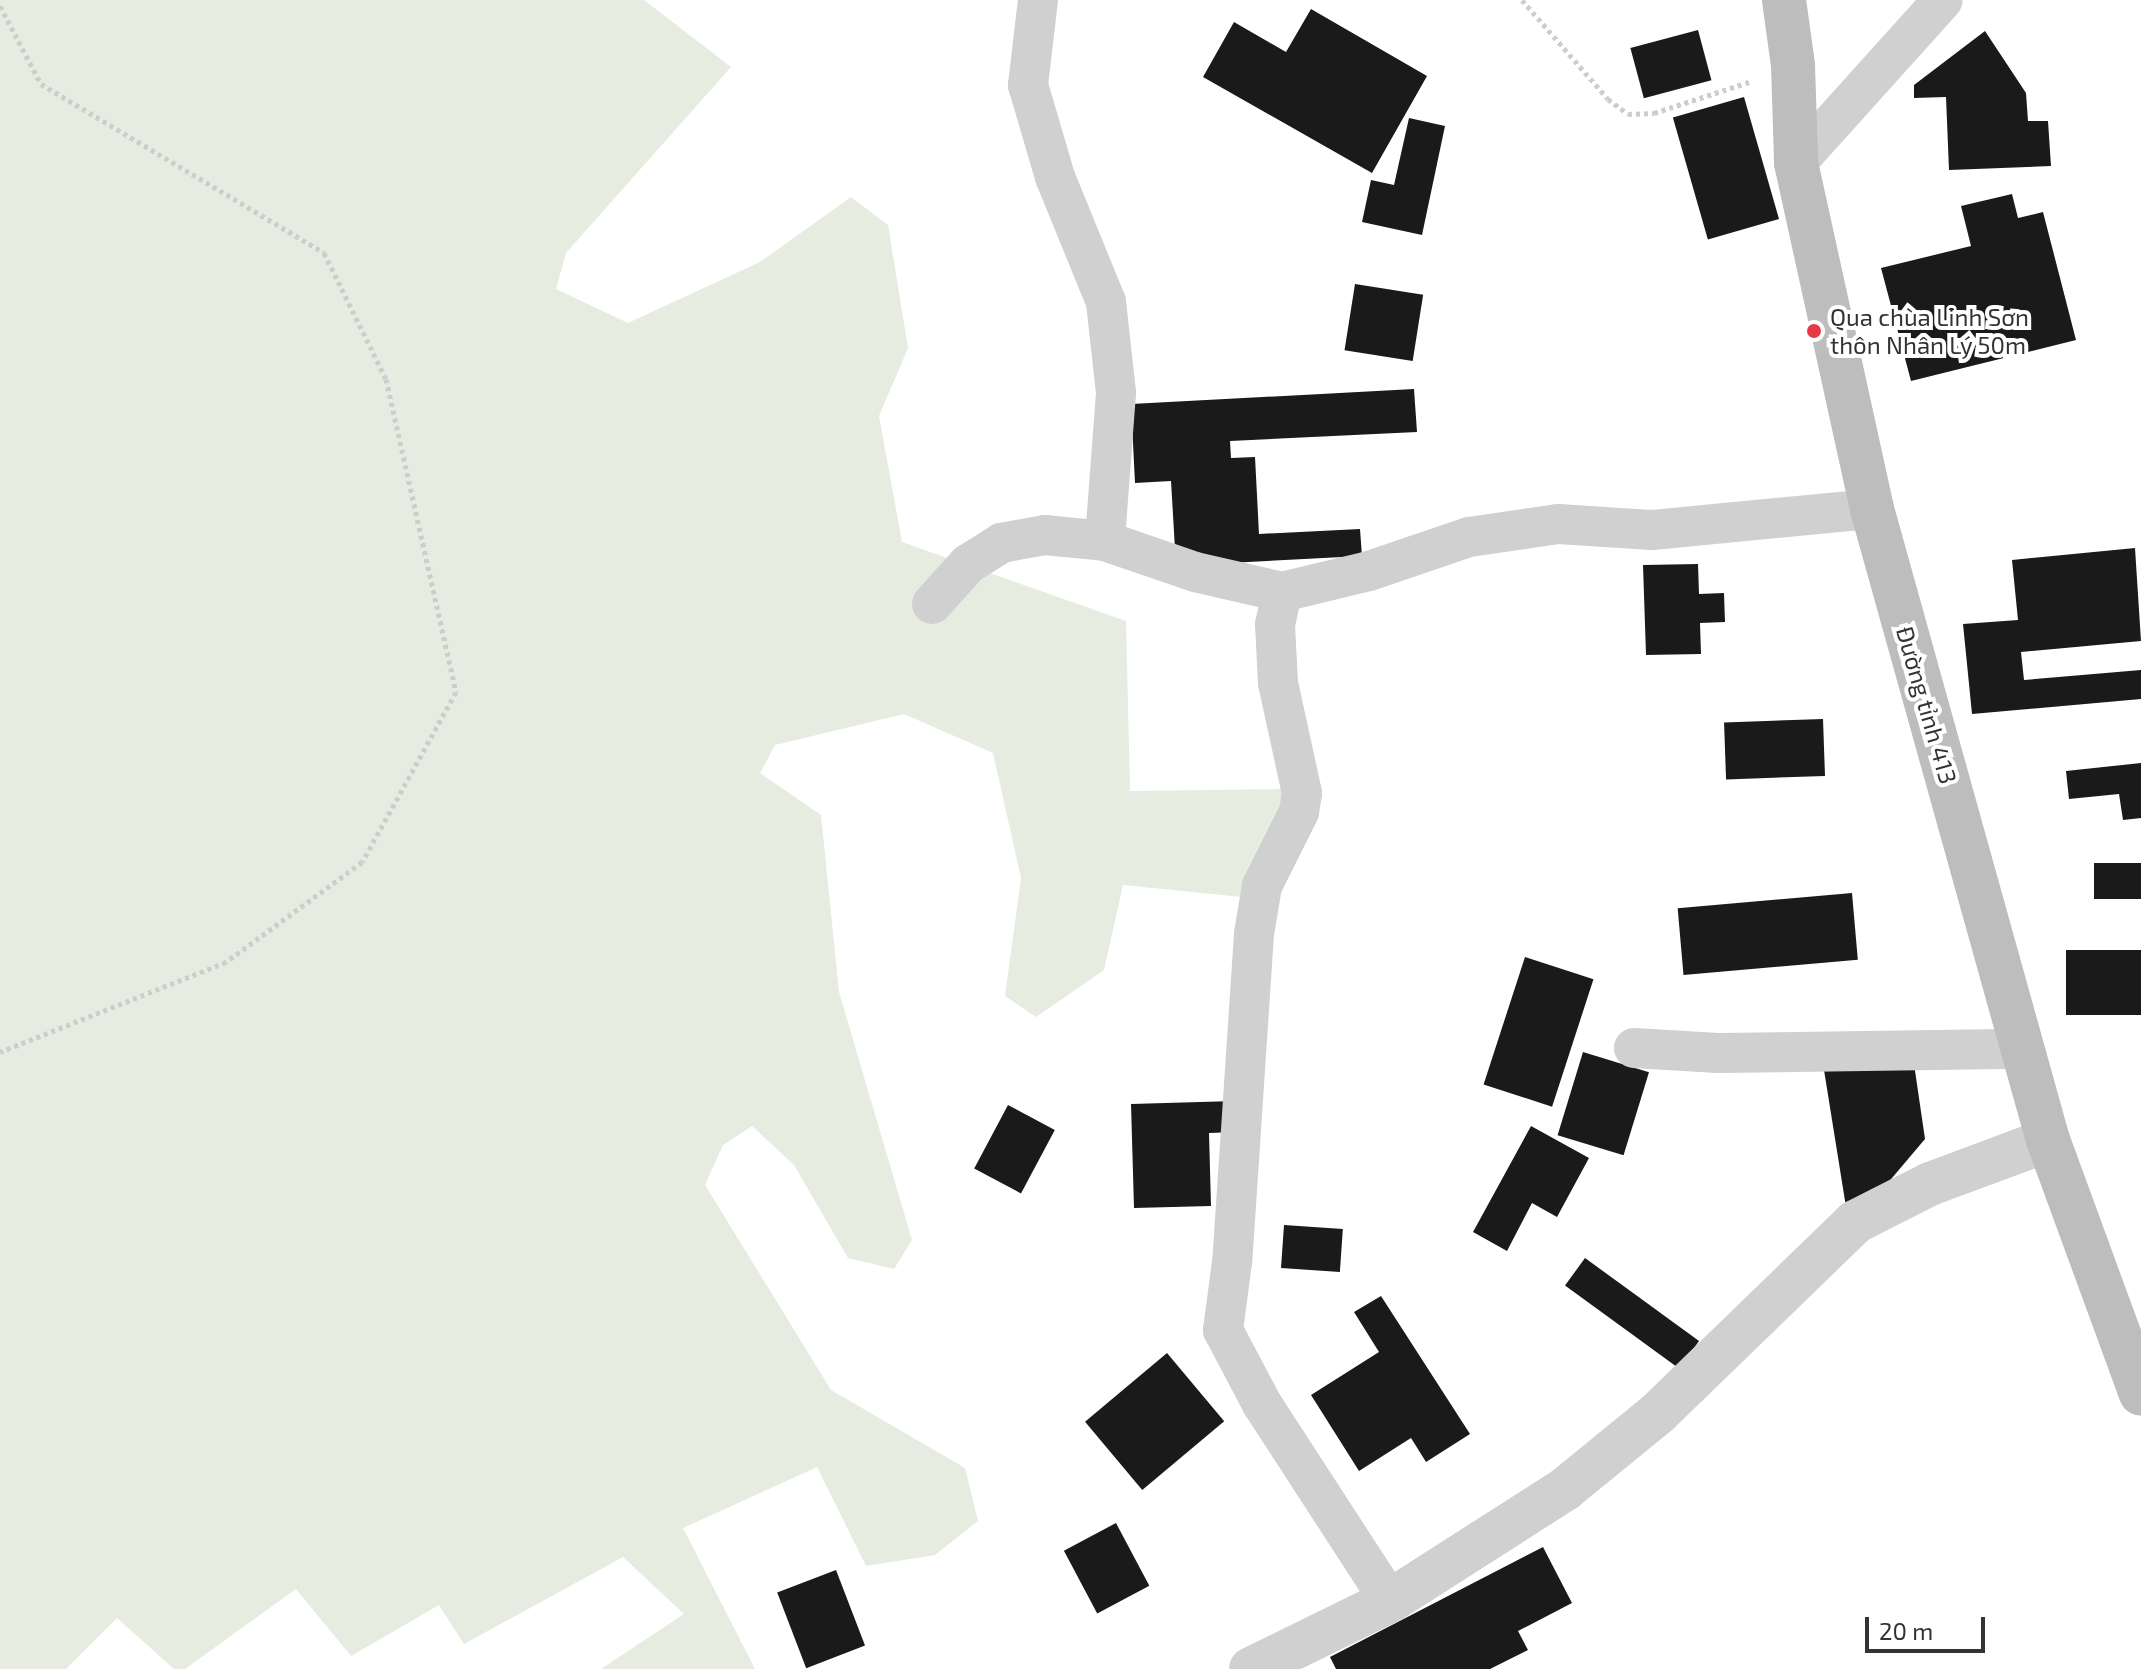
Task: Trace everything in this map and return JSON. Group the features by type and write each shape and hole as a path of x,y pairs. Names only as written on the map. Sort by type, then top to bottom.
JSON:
{"main road":[{"name":"Đường tỉnh 413","path":"1784,0 1793,65 1796,163 1872,509 2048,1140 2141,1394"}],"street":[{"path":"1038,0 1028,85 1055,177 1106,302 1116,393 1105,541"},
{"path":"1796,163 1943,0"},
{"path":"932,604 968,564 1001,543 1045,535 1105,541 1167,564 1282,592 1369,571 1469,537 1558,524 1652,530 1872,509"},
{"path":"1282,592 1275,624 1278,683 1302,793 1299,812 1262,886 1254,934 1232,1262 1223,1330 1262,1404 1390,1601"},
{"path":"1634,1048 1718,1053 2023,1049"},
{"path":"1251,1669 1390,1601 1565,1489 1657,1414 1855,1222 1930,1184 2048,1140"}],"path":[{"path":"1522,0 1608,99 1628,114 1654,113 1793,65"},
{"path":"0,6 41,84 324,253 386,379 456,692 362,862 226,962 0,1052"}],"shaded area":[{"path":"0,0 644,0 731,67 566,253 556,289 628,323 760,262 851,197 888,225 908,348 879,416 902,542 1126,621 1130,791 1288,789 1242,897 1123,885 1104,970 1036,1017 1005,996 1021,878 993,753 904,714 775,745 760,773 821,815 839,992 912,1240 894,1269 848,1258 794,1165 752,1126 723,1145 705,1185 831,1390 965,1468 978,1521 935,1555 866,1566 817,1467 683,1528 755,1669 601,1669 684,1614 623,1557 464,1644 439,1605 351,1656 296,1589 185,1669 174,1669 117,1618 66,1669 0,1669"}],"building":[{"path":"1311,9 1427,76 1372,173 1203,77 1234,22 1286,52"},
{"path":"1698,30 1711,80 1644,98 1630,48"},
{"path":"1985,31 2026,93 2028,121 2048,121 2051,166 1949,170 1946,97 1914,98 1914,85"},
{"path":"1744,97 1779,219 1708,239 1673,117"},
{"path":"1409,118 1445,126 1422,235 1362,222 1371,180 1394,185"},
{"path":"2012,194 2018,218 2043,212 2076,340 1911,381 1881,268 1971,246 1961,206"},
{"path":"1355,284 1423,295 1413,361 1345,350"},
{"path":"1414,389 1417,432 1230,441 1231,458 1255,457 1259,534 1360,529 1362,556 1210,564 1175,549 1171,481 1135,483 1131,404"},
{"path":"2135,548 2141,641 2021,652 2024,680 2141,670 2141,699 1972,714 1963,624 2018,620 2012,560"},
{"path":"1698,564 1699,594 1724,593 1725,622 1700,623 1701,654 1646,655 1643,565"},
{"path":"1823,719 1825,776 1726,779 1724,722"},
{"path":"2141,763 2141,818 2123,820 2119,794 2069,799 2066,771"},
{"path":"2094,863 2141,863 2141,899 2094,899"},
{"path":"1852,893 1858,960 1684,975 1678,908"},
{"path":"2066,950 2141,950 2141,1015 2066,1015"},
{"path":"1525,957 1593,979 1552,1107 1484,1084"},
{"path":"1583,1052 1649,1072 1624,1155 1558,1135"},
{"path":"1913,1057 1925,1139 1870,1204 1846,1207 1824,1070"},
{"path":"1235,1101 1236,1132 1209,1133 1211,1206 1134,1208 1131,1104"},
{"path":"1008,1105 1055,1130 1021,1193 974,1169"},
{"path":"1531,1126 1589,1158 1557,1217 1532,1203 1507,1251 1473,1232"},
{"path":"1284,1225 1343,1229 1340,1272 1281,1268"},
{"path":"1585,1258 1699,1341 1679,1368 1565,1286"},
{"path":"1381,1296 1470,1434 1426,1462 1411,1438 1359,1471 1311,1395 1379,1352 1354,1312"},
{"path":"1167,1353 1224,1421 1142,1490 1085,1422"},
{"path":"1116,1523 1149,1586 1097,1613 1064,1551"},
{"path":"1543,1547 1572,1603 1518,1631 1528,1650 1490,1669 1336,1669 1330,1657"},
{"path":"836,1570 865,1646 806,1668 777,1593"}],"place":[{"name":"Qua chùa Linh Sơn thôn Nhân Lý 50m","path":"1814,331"}]}
